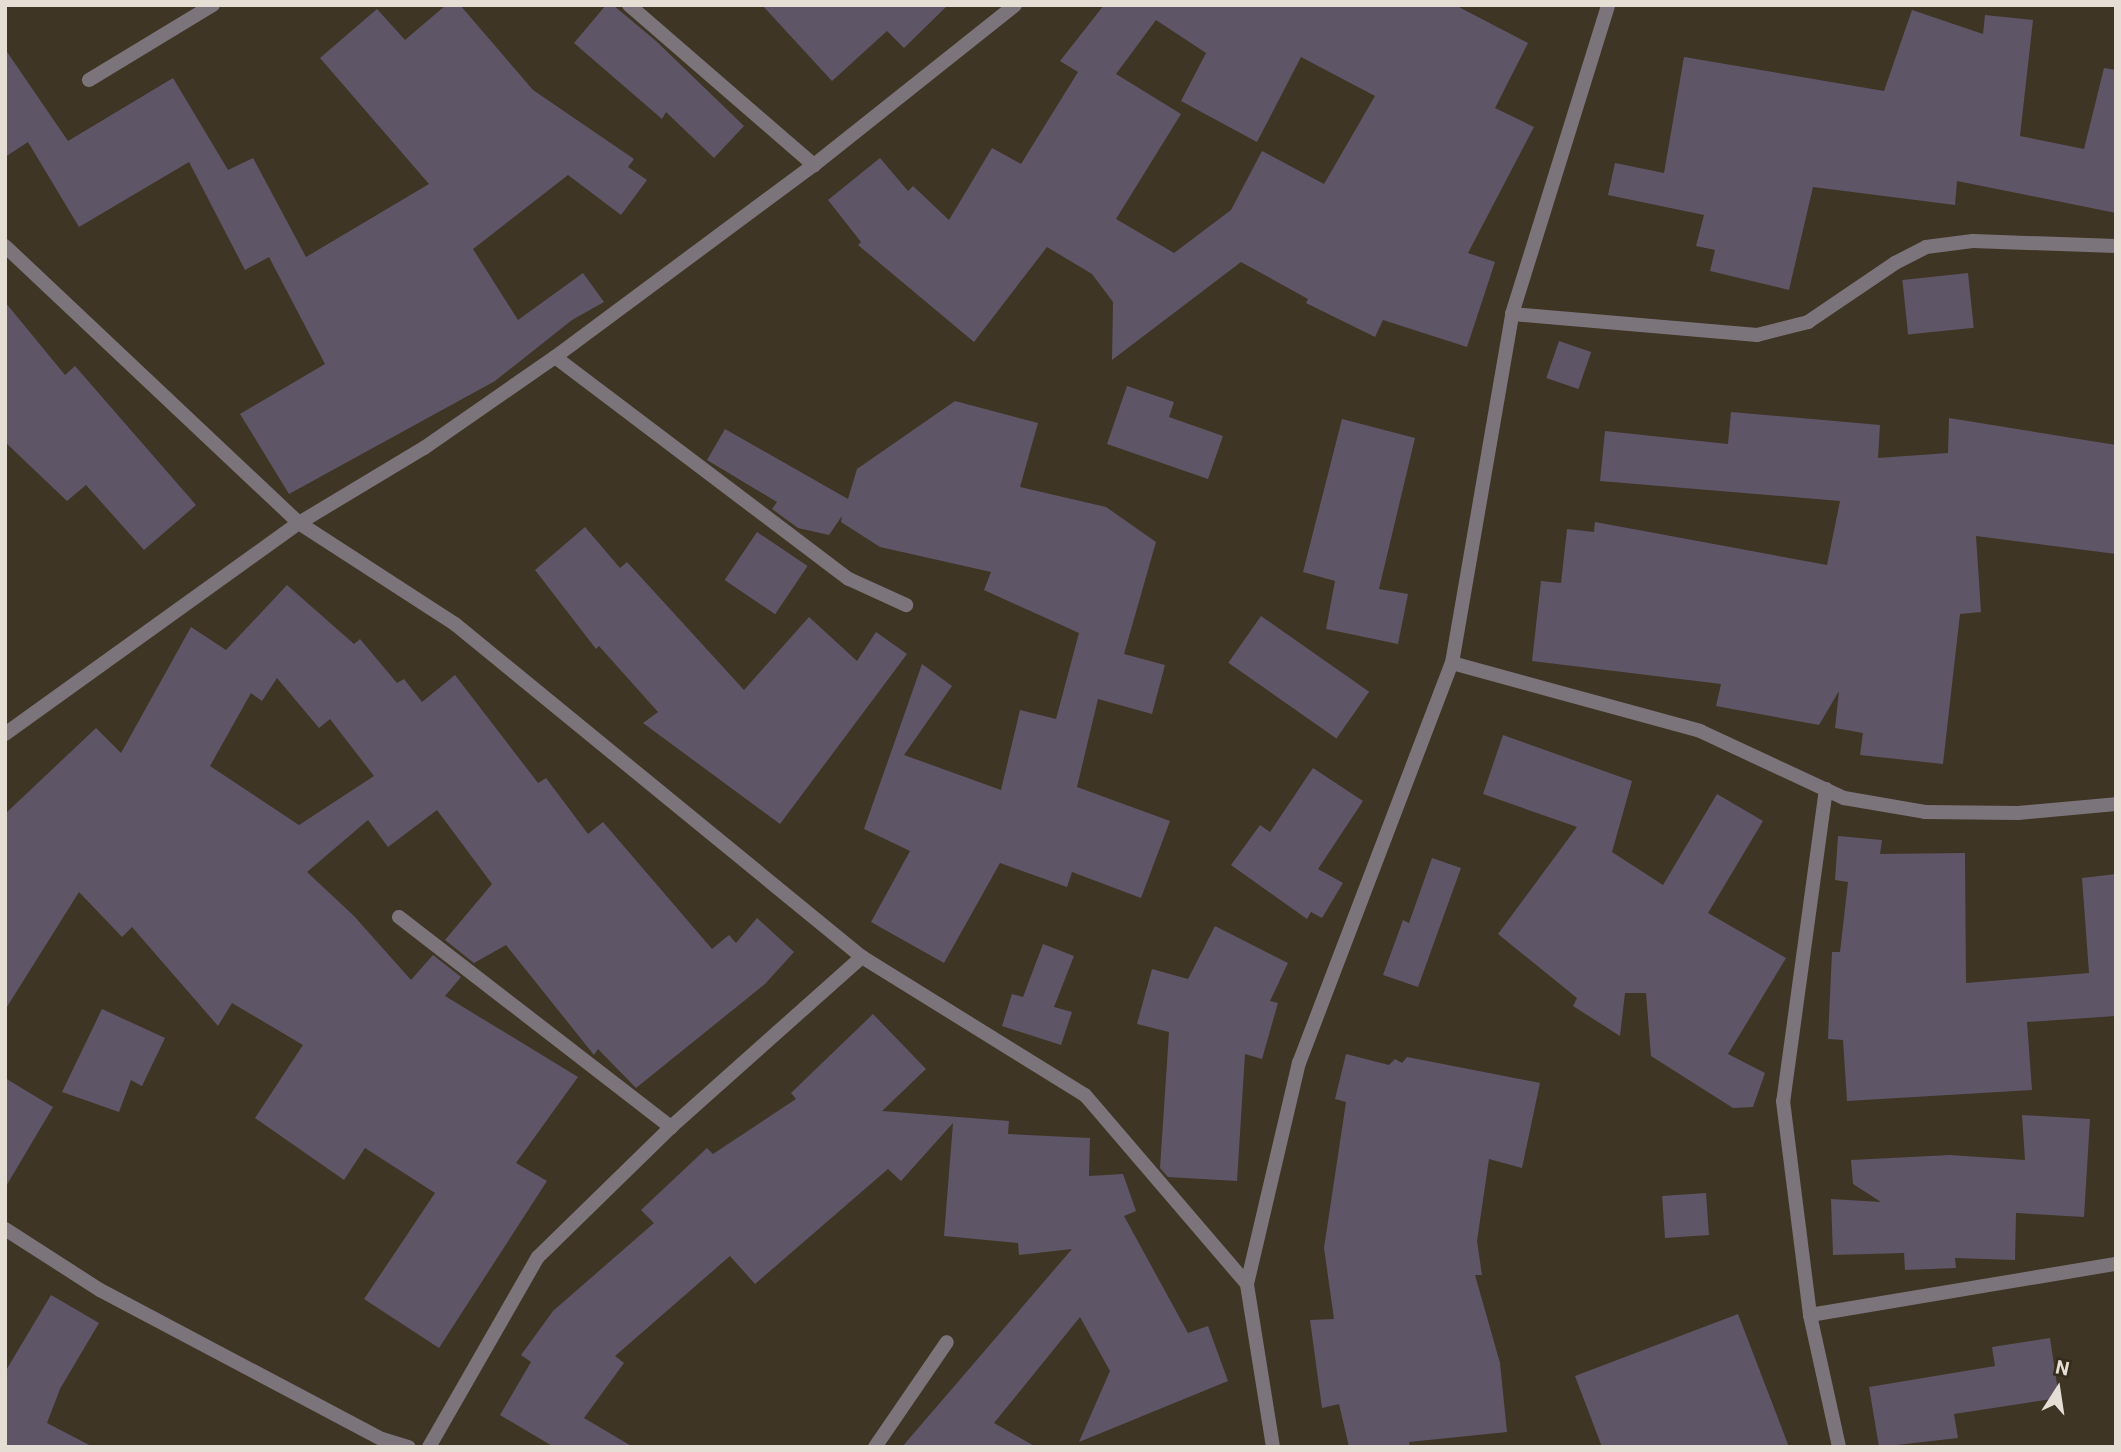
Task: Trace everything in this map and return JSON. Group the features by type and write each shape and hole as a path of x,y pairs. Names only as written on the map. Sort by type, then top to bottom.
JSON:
{"street":[{"path":"89,80 213,5"},
{"path":"629,5 814,165"},
{"path":"5,734 299,523 424,448 555,357 814,165 1015,5"},
{"path":"1273,1447 1247,1284 1299,1063 1452,663 1512,314 1608,5"},
{"path":"1512,314 1757,335 1808,322 1895,263 1926,247 1973,241 2116,246"},
{"path":"5,246 299,523 456,624 862,957 1085,1096 1247,1284"},
{"path":"555,357 849,579 906,605"},
{"path":"1452,663 1700,730 1844,798 1925,812 2031,812 2116,804"},
{"path":"1826,789 1783,1101 1810,1315 1839,1447"},
{"path":"399,918 671,1127"},
{"path":"429,1447 538,1257 671,1127 862,957"},
{"path":"5,1229 100,1290 379,1443 409,1447"},
{"path":"1810,1315 2116,1264"},
{"path":"875,1447 947,1342"}],"building":[{"path":"446,5 460,5 533,90 634,159 628,167 647,180 621,215 568,175 473,249 518,320 583,273 604,302 572,320 495,381 289,494 240,414 325,364 269,257 245,270 189,162 79,227 28,142 5,157 5,49 68,141 173,78 228,170 253,158 306,257 429,184 320,58 377,9 405,40"},
{"path":"606,5 613,5 656,41 744,126 714,158 666,112 662,119 574,43"},
{"path":"762,5 948,5 904,48 887,31 832,81"},
{"path":"1104,5 1455,5 1528,43 1495,108 1534,127 1468,253 1495,262 1467,347 1383,320 1375,337 1306,303 1308,299 1241,262 1112,360 1113,302 1092,274 1047,247 974,342 858,245 861,242 828,200 880,158 908,191 913,186 949,220 992,148 1021,164 1078,72 1060,61","holes":["1156,20 1206,53 1181,101 1257,142 1301,57 1375,96 1324,184 1262,151 1231,210 1174,253 1116,219 1181,114 1116,74"]},
{"path":"1912,10 1983,34 1985,15 2033,20 2020,136 2084,149 2104,68 2116,70 2116,213 1957,181 1955,205 1813,187 1789,290 1710,271 1715,250 1696,246 1704,215 1608,195 1615,163 1664,173 1684,57 1884,91"},
{"path":"1968,273 1974,328 1908,335 1902,280"},
{"path":"5,302 65,375 75,366 196,505 144,550 86,485 67,501 5,442"},
{"path":"1559,341 1591,352 1578,389 1546,378"},
{"path":"1127,386 1174,402 1169,417 1223,436 1208,479 1107,444"},
{"path":"955,401 1038,423 1020,487 1106,507 1156,542 1124,654 1165,665 1152,714 1098,699 1077,787 1170,821 1141,898 1072,872 1067,887 1000,863 944,963 871,922 910,851 864,829 922,664 952,686 904,755 1001,790 1020,710 1056,719 1079,633 984,590 991,572 880,547 841,522 842,516 829,535 798,528 772,509 777,502 707,460 725,429 848,499 857,469"},
{"path":"1731,412 1880,425 1878,458 1948,453 1949,418 2116,445 2116,554 1976,536 1981,612 1960,614 1943,764 1860,755 1863,733 1835,728 1839,691 1819,725 1716,706 1721,684 1532,661 1541,581 1561,583 1567,529 1594,532 1595,522 1827,565 1840,501 1600,481 1605,431 1728,444"},
{"path":"1342,419 1415,438 1379,589 1408,594 1398,644 1326,629 1335,581 1303,572"},
{"path":"585,527 620,568 627,562 744,690 809,617 857,661 876,632 907,654 780,824 643,723 658,712 599,646 596,649 535,570"},
{"path":"757,532 808,566 775,614 725,580"},
{"path":"287,585 354,644 360,639 397,683 404,679 422,702 455,675 538,783 546,778 588,834 603,822 712,949 729,935 736,943 757,918 794,952 765,984 636,1088 598,1049 594,1055 506,945 474,963 445,940 492,884 437,810 388,847 368,820 307,872 354,916 411,980 433,955 461,977 445,996 578,1077 516,1163 547,1181 439,1348 364,1299 435,1193 365,1148 344,1180 255,1118 303,1045 232,1003 218,1026 132,927 122,937 79,892 5,1010 5,814 96,728 121,753 191,627 226,650","holes":["277,678 319,728 330,719 374,776 299,825 210,766 251,693 262,701"]},
{"path":"1261,616 1369,692 1336,738 1228,663"},
{"path":"1503,735 1632,781 1612,852 1663,885 1717,794 1763,821 1708,913 1786,958 1728,1054 1765,1073 1753,1107 1733,1108 1651,1056 1646,993 1625,993 1620,1036 1573,1006 1577,998 1498,934 1577,827 1483,794"},
{"path":"1313,768 1363,801 1318,869 1343,883 1322,918 1311,912 1307,919 1231,865 1260,825 1270,832"},
{"path":"1838,836 1882,840 1880,854 1965,853 1966,983 2089,973 2082,878 2116,874 2116,1016 2027,1022 2032,1090 1847,1101 1843,1040 1828,1039 1832,952 1840,952 1848,882 1835,880"},
{"path":"1432,858 1461,868 1418,987 1383,975 1403,920 1409,923"},
{"path":"1215,926 1288,963 1270,1001 1278,1003 1262,1059 1245,1054 1237,1181 1168,1177 1160,1168 1169,1032 1137,1024 1152,969 1188,979"},
{"path":"1043,944 1074,956 1054,1007 1072,1012 1061,1045 1002,1026 1012,994 1023,997"},
{"path":"102,1009 165,1038 142,1086 131,1080 119,1112 62,1092"},
{"path":"873,1014 926,1069 882,1111 1009,1121 1008,1134 1090,1138 1089,1176 1123,1174 1136,1211 1124,1216 1188,1333 1208,1326 1228,1381 1079,1442 1110,1371 1080,1317 994,1423 1036,1447 902,1447 1072,1249 1019,1255 1018,1243 944,1236 953,1123 901,1181 888,1169 755,1284 730,1256 615,1356 624,1363 584,1418 633,1447 554,1447 500,1415 531,1362 521,1355 553,1311 654,1223 641,1210 707,1148 713,1154 796,1099 791,1093"},
{"path":"1346,1054 1389,1065 1395,1059 1402,1063 1407,1057 1540,1083 1522,1168 1489,1159 1477,1241 1482,1275 1475,1275 1500,1363 1507,1432 1409,1442 1410,1447 1349,1447 1339,1404 1322,1408 1310,1320 1334,1319 1324,1248 1346,1102 1335,1099"},
{"path":"5,1078 53,1107 5,1188"},
{"path":"2022,1115 2090,1119 2084,1217 2016,1213 2015,1260 1955,1258 1956,1268 1905,1270 1904,1253 1833,1255 1831,1199 1881,1202 1853,1184 1851,1160 1950,1155 2025,1160"},
{"path":"1706,1193 1709,1235 1665,1238 1662,1196"},
{"path":"51,1295 99,1323 60,1389 47,1423 93,1447 5,1447 5,1372"},
{"path":"1738,1314 1789,1447 1602,1447 1575,1376"},
{"path":"2050,1338 2059,1398 1954,1414 1958,1438 1879,1447 1869,1387 1995,1366 1992,1347"}]}
